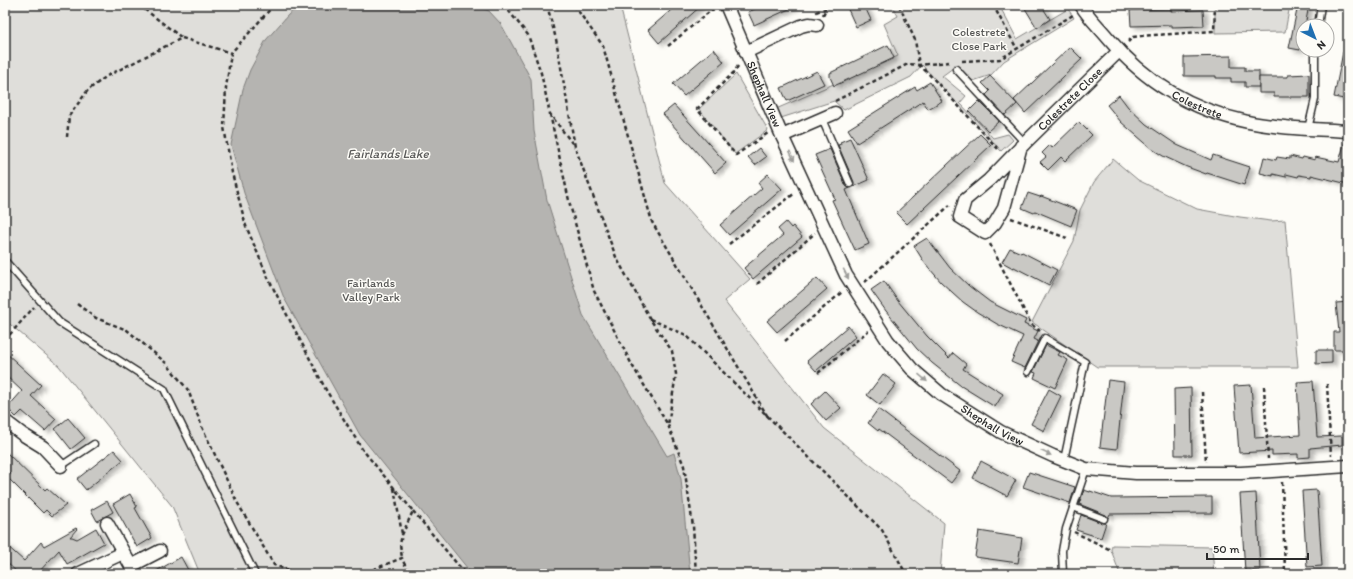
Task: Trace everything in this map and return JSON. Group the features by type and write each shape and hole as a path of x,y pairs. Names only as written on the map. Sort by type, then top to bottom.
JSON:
{"street":[{"name":"Shephall View","path":"726,5 780,131 853,287 888,341 912,368 941,394 1001,432 1086,469 1136,473 1241,473 1348,466"},
{"name":"Colestrete","path":"1081,5 1119,51 1154,82 1172,94 1216,113 1249,122 1275,126 1348,131"},
{"name":"Shephall View","path":"746,52 801,26 809,24 817,25"},
{"name":"Colestrete Close","path":"985,233 960,217 965,200 989,180 1119,51"},
{"name":"Shephall View","path":"780,131 822,119 835,113"},
{"path":"985,233 995,223 1004,208 1023,145"},
{"path":"5,421 22,434 43,446 60,466"},
{"path":"107,523 131,566 160,551"},
{"path":"78,574 123,553"}],"lane":[{"path":"1319,18 1321,5"},
{"path":"1308,128 1315,99 1315,58"},
{"path":"956,69 1023,145"},
{"path":"822,119 850,184"},
{"path":"5,261 58,322 164,389 255,574"},
{"path":"1028,372 1044,338 1086,362 1064,460"},
{"path":"60,466 94,444"},
{"path":"1063,574 1062,551 1066,529 1086,469"},
{"path":"1073,507 1104,519"}],"path":[{"path":"140,5 182,38 231,53"},
{"path":"274,5 231,53 226,88 224,127 232,173 246,226 269,280 326,390 362,449 467,574"},
{"path":"504,5 528,35 541,73 570,205 594,291 632,365 668,425 684,466 693,526 696,574"},
{"path":"547,5 556,39 575,147 616,257 650,319 672,351 676,374 668,425"},
{"path":"574,5 603,46 652,222 768,417"},
{"path":"668,46 710,10 719,5"},
{"path":"899,5 915,40 919,65 1004,156"},
{"path":"993,5 1017,49"},
{"path":"1119,51 1133,37 1214,31 1215,5"},
{"path":"817,25 826,9"},
{"path":"67,136 69,116 88,90 107,76 182,38"},
{"path":"746,52 735,72 697,109 736,155 780,131"},
{"path":"550,114 575,147"},
{"path":"729,244 805,185"},
{"path":"785,341 853,287 952,203"},
{"path":"1000,214 1067,238"},
{"path":"757,284 824,225"},
{"path":"985,233 1031,324 1041,331 1044,338"},
{"path":"5,340 40,301"},
{"path":"650,319 686,335 882,530 906,574"},
{"path":"818,373 876,323"},
{"path":"1327,384 1331,458"},
{"path":"1264,386 1269,462"},
{"path":"1202,392 1206,465"},
{"path":"1282,471 1285,572"},
{"path":"394,488 402,535"},
{"path":"410,574 402,558 400,544 402,535 413,511"},
{"path":"1066,529 1111,550"},
{"path":"353,574 364,573 402,558"}],"green space":[{"name":"Fairlands Valley Park","path":"5,5 617,5 621,10 665,183 750,279 724,301 824,428 944,523 940,574 200,574 172,506 59,366 5,320"},
{"name":"Colestrete Close Park","path":"892,5 999,5 1017,39 1068,9 1074,18 1004,61 991,75 973,81 957,65 942,76 966,96 960,103 993,138 1008,134 1013,140 1001,151 922,65 911,77 844,110 834,101 781,118 776,109 898,56 884,24 898,16"},
{"path":"1215,5 1290,5 1285,32 1215,33"},
{"path":"736,74 768,130 735,154 699,109"},
{"path":"1113,159 1138,180 1197,209 1271,221 1285,220 1298,367 1097,367 1032,322 1074,241 1080,210 1094,182"},
{"path":"1112,545 1212,547 1214,574 1120,574 1111,550"},
{"path":"1321,570 1322,574 1217,574"}],"water":[{"name":"Fairlands Lake","path":"300,5 474,5 489,11 501,24 531,79 534,131 547,200 583,315 667,456 674,453 681,479 690,574 472,574 360,435 284,298 244,193 231,145 243,89 250,70 266,40 288,15"}],"building":[{"path":"677,5 702,5 659,43 648,30"},
{"path":"764,5 798,5 754,25 748,12"},
{"path":"846,5 864,5 871,20 856,27"},
{"path":"1023,5 1041,5 1050,19 1037,28"},
{"path":"1298,5 1309,5 1307,18 1295,18"},
{"path":"1171,9 1171,11 1203,10 1204,26 1131,26 1130,10"},
{"path":"1295,19 1295,49 1289,48"},
{"path":"888,45 894,58 834,86 830,73"},
{"path":"1070,47 1082,59 1025,113 1014,100"},
{"path":"714,49 724,62 684,96 673,84"},
{"path":"1343,52 1348,52 1348,100 1334,97"},
{"path":"1231,56 1231,67 1245,67 1245,71 1259,71 1259,87 1245,87 1245,82 1231,82 1231,78 1216,78 1216,76 1184,76 1184,57"},
{"path":"817,71 824,84 787,101 781,88"},
{"path":"1309,74 1309,97 1274,97 1274,93 1259,93 1259,77 1288,77 1288,75"},
{"path":"990,76 1017,104 1005,115 986,95 990,91 982,83"},
{"path":"930,82 942,101 928,109 923,101 857,143 848,129 915,87 917,90"},
{"path":"1119,95 1128,107 1146,124 1177,145 1211,160 1213,155 1250,167 1244,185 1187,167 1152,149 1121,122 1107,105"},
{"path":"979,101 999,121 988,131 969,111"},
{"path":"674,105 726,163 715,173 663,114"},
{"path":"1079,122 1092,135 1065,161 1061,157 1048,170 1040,162 1046,157 1042,153 1050,145 1052,148"},
{"path":"980,134 991,145 907,224 896,213"},
{"path":"850,138 869,180 853,187 854,182 838,145 841,144 840,142"},
{"path":"1345,141 1348,141 1348,184 1311,175 1311,177 1299,175 1298,177 1286,174 1286,177 1260,173 1264,157 1276,160 1277,157 1290,159 1290,156 1315,160 1315,157 1339,162"},
{"path":"759,148 766,157 755,165 748,157"},
{"path":"830,149 846,186 850,188 846,190 869,244 855,250 832,200 835,199 815,155"},
{"path":"768,174 782,189 729,235 720,225 762,188 758,183"},
{"path":"1028,193 1041,196 1077,210 1071,226 1035,211 1034,213 1022,208"},
{"path":"786,222 791,228 793,226 802,237 753,279 744,268 783,235 778,229"},
{"path":"927,238 950,268 969,286 990,302 1026,320 1024,324 1038,331 1034,339 1038,341 1025,368 1011,362 1023,336 997,324 977,312 963,302 941,282 924,262 914,246"},
{"path":"1010,248 1021,253 1022,252 1057,270 1049,285 1002,262"},
{"path":"817,278 827,289 777,332 767,321"},
{"path":"884,281 898,301 927,336 949,358 953,353 966,364 963,369 1003,394 995,407 961,386 917,349 871,290"},
{"path":"1348,302 1348,350 1334,350 1334,332 1339,332 1336,303"},
{"path":"848,326 856,336 816,371 807,361"},
{"path":"1046,345 1060,352 1058,355 1068,360 1055,388 1034,378 1036,373 1033,372"},
{"path":"1316,350 1332,350 1332,363 1316,364"},
{"path":"5,352 41,385 31,396 56,419 45,431 22,411 16,417 7,408 22,391 5,375"},
{"path":"883,374 896,384 880,405 867,395"},
{"path":"1108,380 1124,382 1117,449 1100,447"},
{"path":"1313,381 1317,437 1342,436 1342,445 1310,448 1310,457 1298,458 1298,454 1272,455 1272,451 1239,453 1234,386 1251,385 1255,438 1300,435 1297,382"},
{"path":"1191,388 1192,455 1175,455 1174,389"},
{"path":"1049,389 1061,396 1044,431 1031,424"},
{"path":"825,391 841,408 826,421 811,404"},
{"path":"878,409 960,471 951,483 879,429 878,431 868,423"},
{"path":"68,418 85,438 71,449 55,429"},
{"path":"114,450 123,460 86,490 77,479"},
{"path":"5,451 45,490 47,488 66,505 52,516 46,510 43,513 7,477 11,474 5,468"},
{"path":"981,461 1016,480 1007,496 973,478"},
{"path":"1029,472 1075,487 1070,503 1023,487"},
{"path":"1084,490 1111,498 1212,497 1212,513 1110,514 1108,518 1106,515 1079,504"},
{"path":"1317,490 1322,566 1307,567 1302,491"},
{"path":"1256,493 1260,570 1245,571 1240,494"},
{"path":"130,494 137,507 135,508 152,538 137,547 113,504"},
{"path":"107,501 113,512 97,521 91,510"},
{"path":"1081,515 1102,523 1106,523 1101,538 1076,530"},
{"path":"76,528 77,529 70,537 77,539 96,528 104,543 67,564 59,550 37,574 19,574 5,561 5,544 24,561 41,542 44,546"},
{"path":"979,531 1022,538 1018,563 975,557"},
{"path":"181,557 188,570 181,574 151,574"}]}
